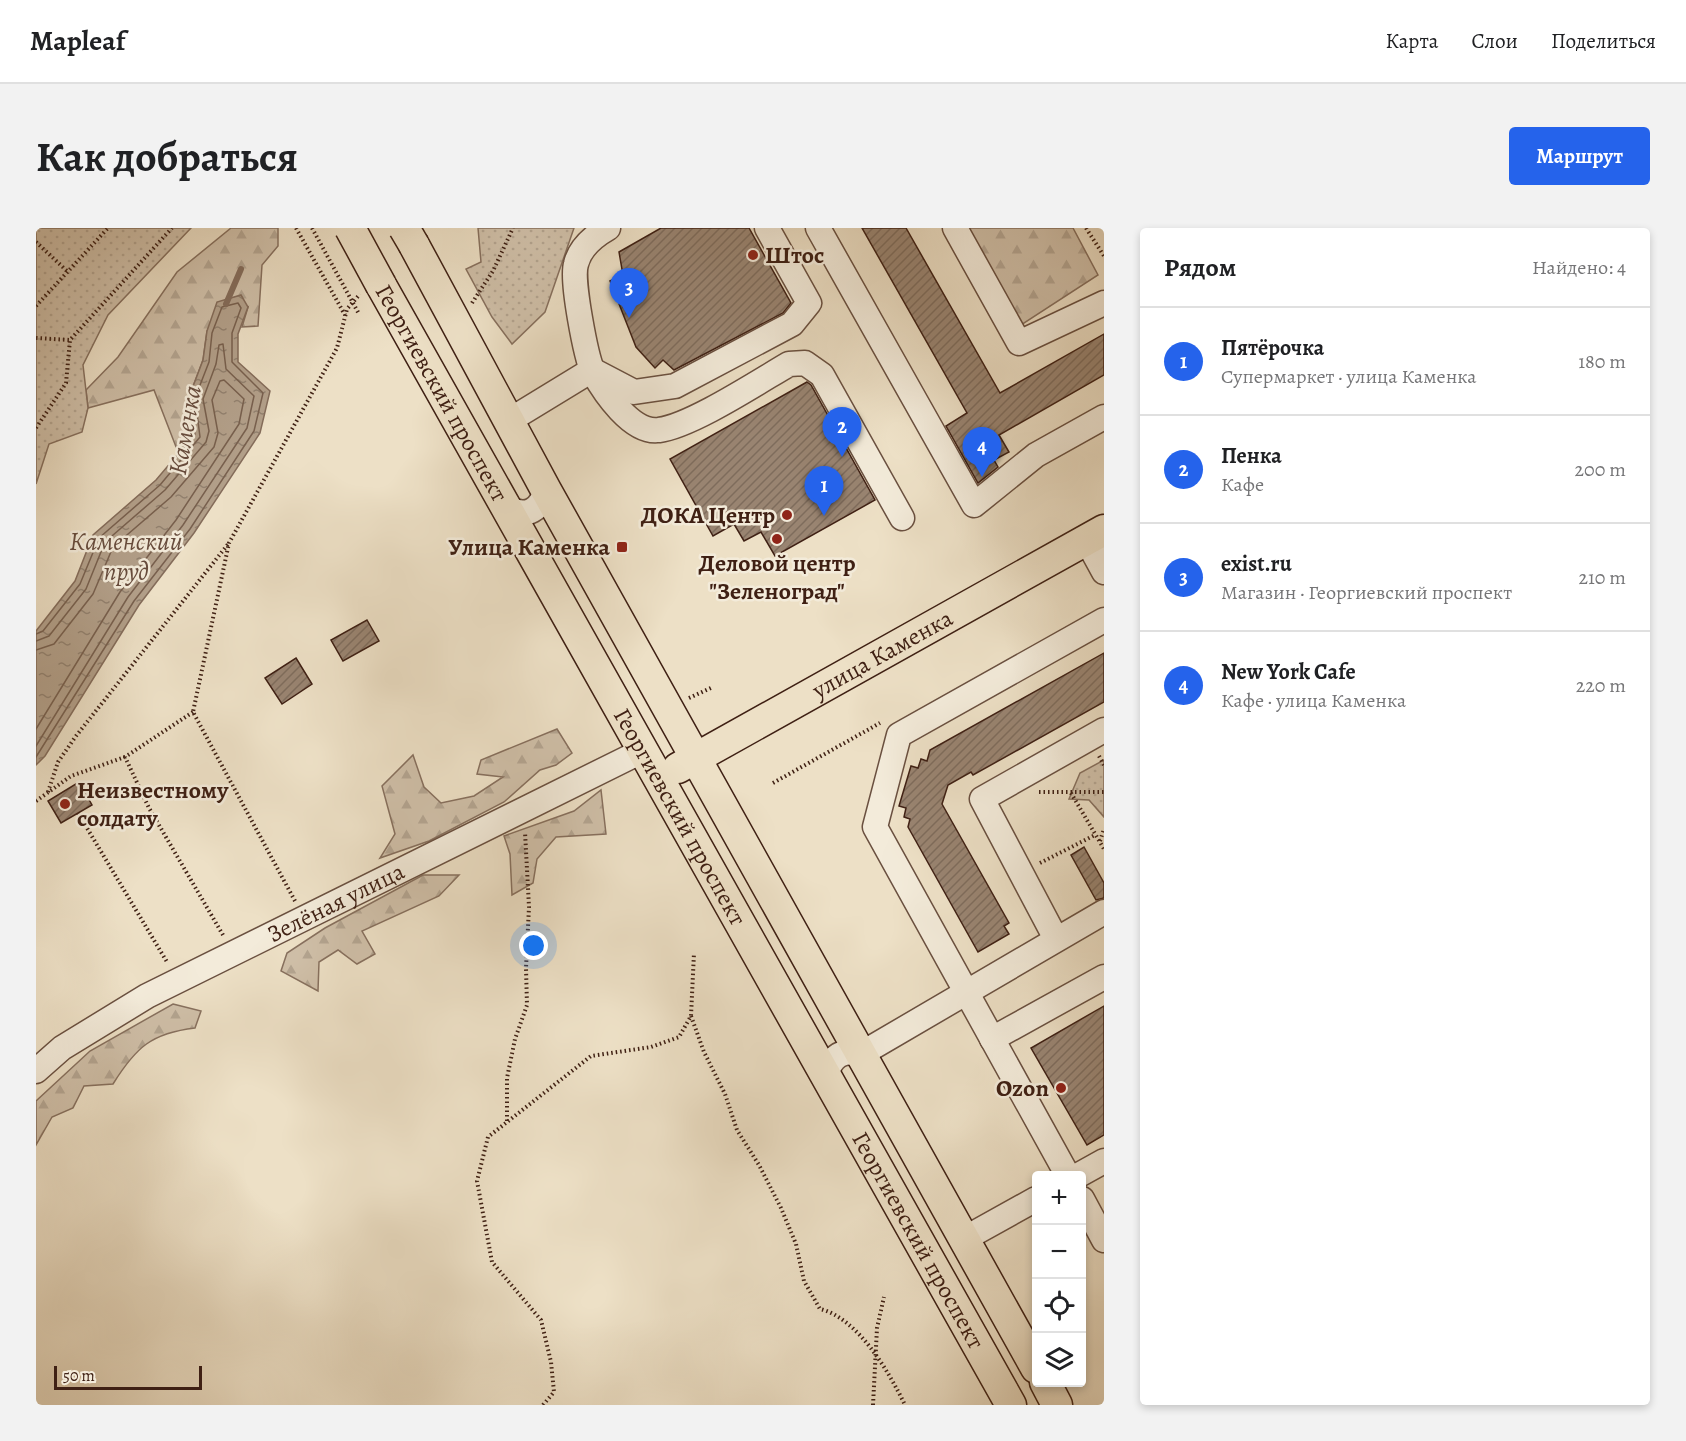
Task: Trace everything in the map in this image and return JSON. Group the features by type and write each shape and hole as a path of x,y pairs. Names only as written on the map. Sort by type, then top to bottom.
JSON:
{"main road":[{"name":"Георгиевский проспект","path":"350,228 372,288 508,508 1011,1405"},
{"name":"Георгиевский проспект","path":"409,236 546,490 1032,1361"},
{"name":"улица Каменка","path":"660,778 1095,534"},
{"path":"1047,1387 1057,1405"}],"street":[{"path":"608,228 591,237 575,265 581,323 592,370 614,405 634,423 657,431 683,422 789,364 805,363 822,375 902,518"},
{"path":"592,370 634,392 675,386 792,324 809,303 767,228"},
{"path":"818,228 974,505 1036,455 1104,417"},
{"path":"955,228 1019,343 1104,303"},
{"path":"510,420 592,370"},
{"path":"508,508 517,513 533,511 540,506 546,490"},
{"path":"1095,534 1104,572"},
{"path":"1065,1171 875,828 899,735 1104,620"},
{"path":"1056,939 982,799 1104,730"},
{"name":"Зелёная улица","path":"36,1071 62,1048 147,996 644,750"},
{"path":"826,1074 832,1060 838,1055 845,1052 861,1054 1104,912"},
{"path":"992,1039 1104,977"},
{"path":"1086,1171 1104,1161"},
{"path":"964,1239 1032,1200"},
{"path":"1086,1205 1101,1228"}],"path":[{"path":"36,306 108,228"},
{"path":"36,429 66,383 70,340 172,228"},
{"path":"296,228 345,315"},
{"path":"312,228 359,314"},
{"path":"471,304 493,271 513,228"},
{"path":"1086,228 1104,256"},
{"path":"36,242 67,271"},
{"path":"48,792 58,762 76,736 229,543 337,348 347,309 372,288"},
{"path":"36,338 70,340"},
{"path":"229,543 194,712 303,918"},
{"path":"36,801 71,776 125,757 194,712"},
{"path":"125,757 169,844 226,940"},
{"path":"1037,792 1104,792"},
{"path":"1071,792 1104,849"},
{"path":"507,1122 507,1078 515,1039 527,1005 529,907 524,810"},
{"path":"78,813 171,968"},
{"path":"1099,841 1104,830"},
{"path":"1021,873 1095,835"},
{"path":"694,953 691,1016 704,1052 725,1094 736,1130 759,1165 781,1208 796,1244 804,1281 820,1309 835,1312 876,1354 905,1405"},
{"path":"543,1405 554,1392 551,1362 541,1320 492,1262 477,1181 488,1137 591,1056 651,1047 679,1037 691,1016"},
{"path":"873,1405 877,1328 884,1297"}],"green space":[{"path":"36,228 191,228 108,315 83,365 88,408 82,432 49,444 36,484"},
{"path":"231,228 278,228 278,246 262,265 258,326 242,327 248,307 207,331 203,360 189,397 196,434 178,452 154,390 88,408 86,390 118,357 177,272"},
{"path":"478,228 574,228 545,312 512,344 492,317 466,269 481,262"},
{"path":"964,228 1073,228 1098,275 1018,327"},
{"path":"557,729 572,753 556,765 540,770 504,802 429,841 380,858 395,834 382,786 413,755 424,787 441,803 474,796 503,777 477,774 481,760"},
{"path":"1104,760 1104,817 1089,800 1069,799 1080,773"},
{"path":"601,790 606,834 556,837 537,859 533,883 512,895 510,854 504,836 574,811"},
{"path":"423,875 459,875 439,896 362,931 375,954 357,964 338,950 319,962 318,991 281,971 287,953 325,928"},
{"path":"173,1004 201,1011 195,1028 167,1034 146,1044 129,1060 113,1084 84,1086 73,1108 52,1117 36,1145 36,1101 90,1051"}],"water":[{"name":"Каменский пруд","path":"241,295 248,307 238,334 238,362 270,391 260,433 194,533 139,605 45,756 36,765 36,631 75,581 93,535 156,480 195,434 189,397 203,360 207,331 217,302"}],"building":[{"path":"661,228 749,228 791,303 783,313 674,370 663,360 655,368 636,347 610,281 623,275 619,252"},
{"path":"862,228 906,228 1000,393 1104,334 1104,375 999,435 1009,452 994,460 998,467 978,483 946,426 967,413"},
{"path":"807,382 811,385 875,500 775,556 761,532 744,541 734,524 713,536 670,459"},
{"path":"367,620 379,641 343,661 331,640"},
{"path":"1104,653 1104,702 973,775 971,772 948,785 942,804 1009,923 1004,926 1009,934 978,952 908,827 910,819 904,817 906,808 899,806 911,766 918,768 921,759 927,761 930,750"},
{"path":"296,658 312,684 282,704 265,678"},
{"path":"79,782 92,805 61,823 48,801"},
{"path":"1084,847 1104,883 1104,898 1096,900 1071,855"},
{"path":"1104,1006 1104,1135 1087,1145 1031,1048"}],"waterway":[{"name":"Каменка","path":"226,304 241,269"}],"place":[{"name":"Штос","path":"753,255"},
{"name":"exist.ru","path":"629,318"},
{"name":"Пенка","path":"842,457"},
{"name":"New York Cafe","path":"982,477"},
{"name":"ДОКА Центр","path":"787,515"},
{"name":"Пятёрочка","path":"824,516"},
{"name":"Деловой центр \"Зеленоград\"","path":"777,539"},
{"name":"Улица Каменка","path":"622,547"},
{"name":"Неизвестному солдату","path":"65,804"},
{"name":"Ozon","path":"1061,1088"}]}
